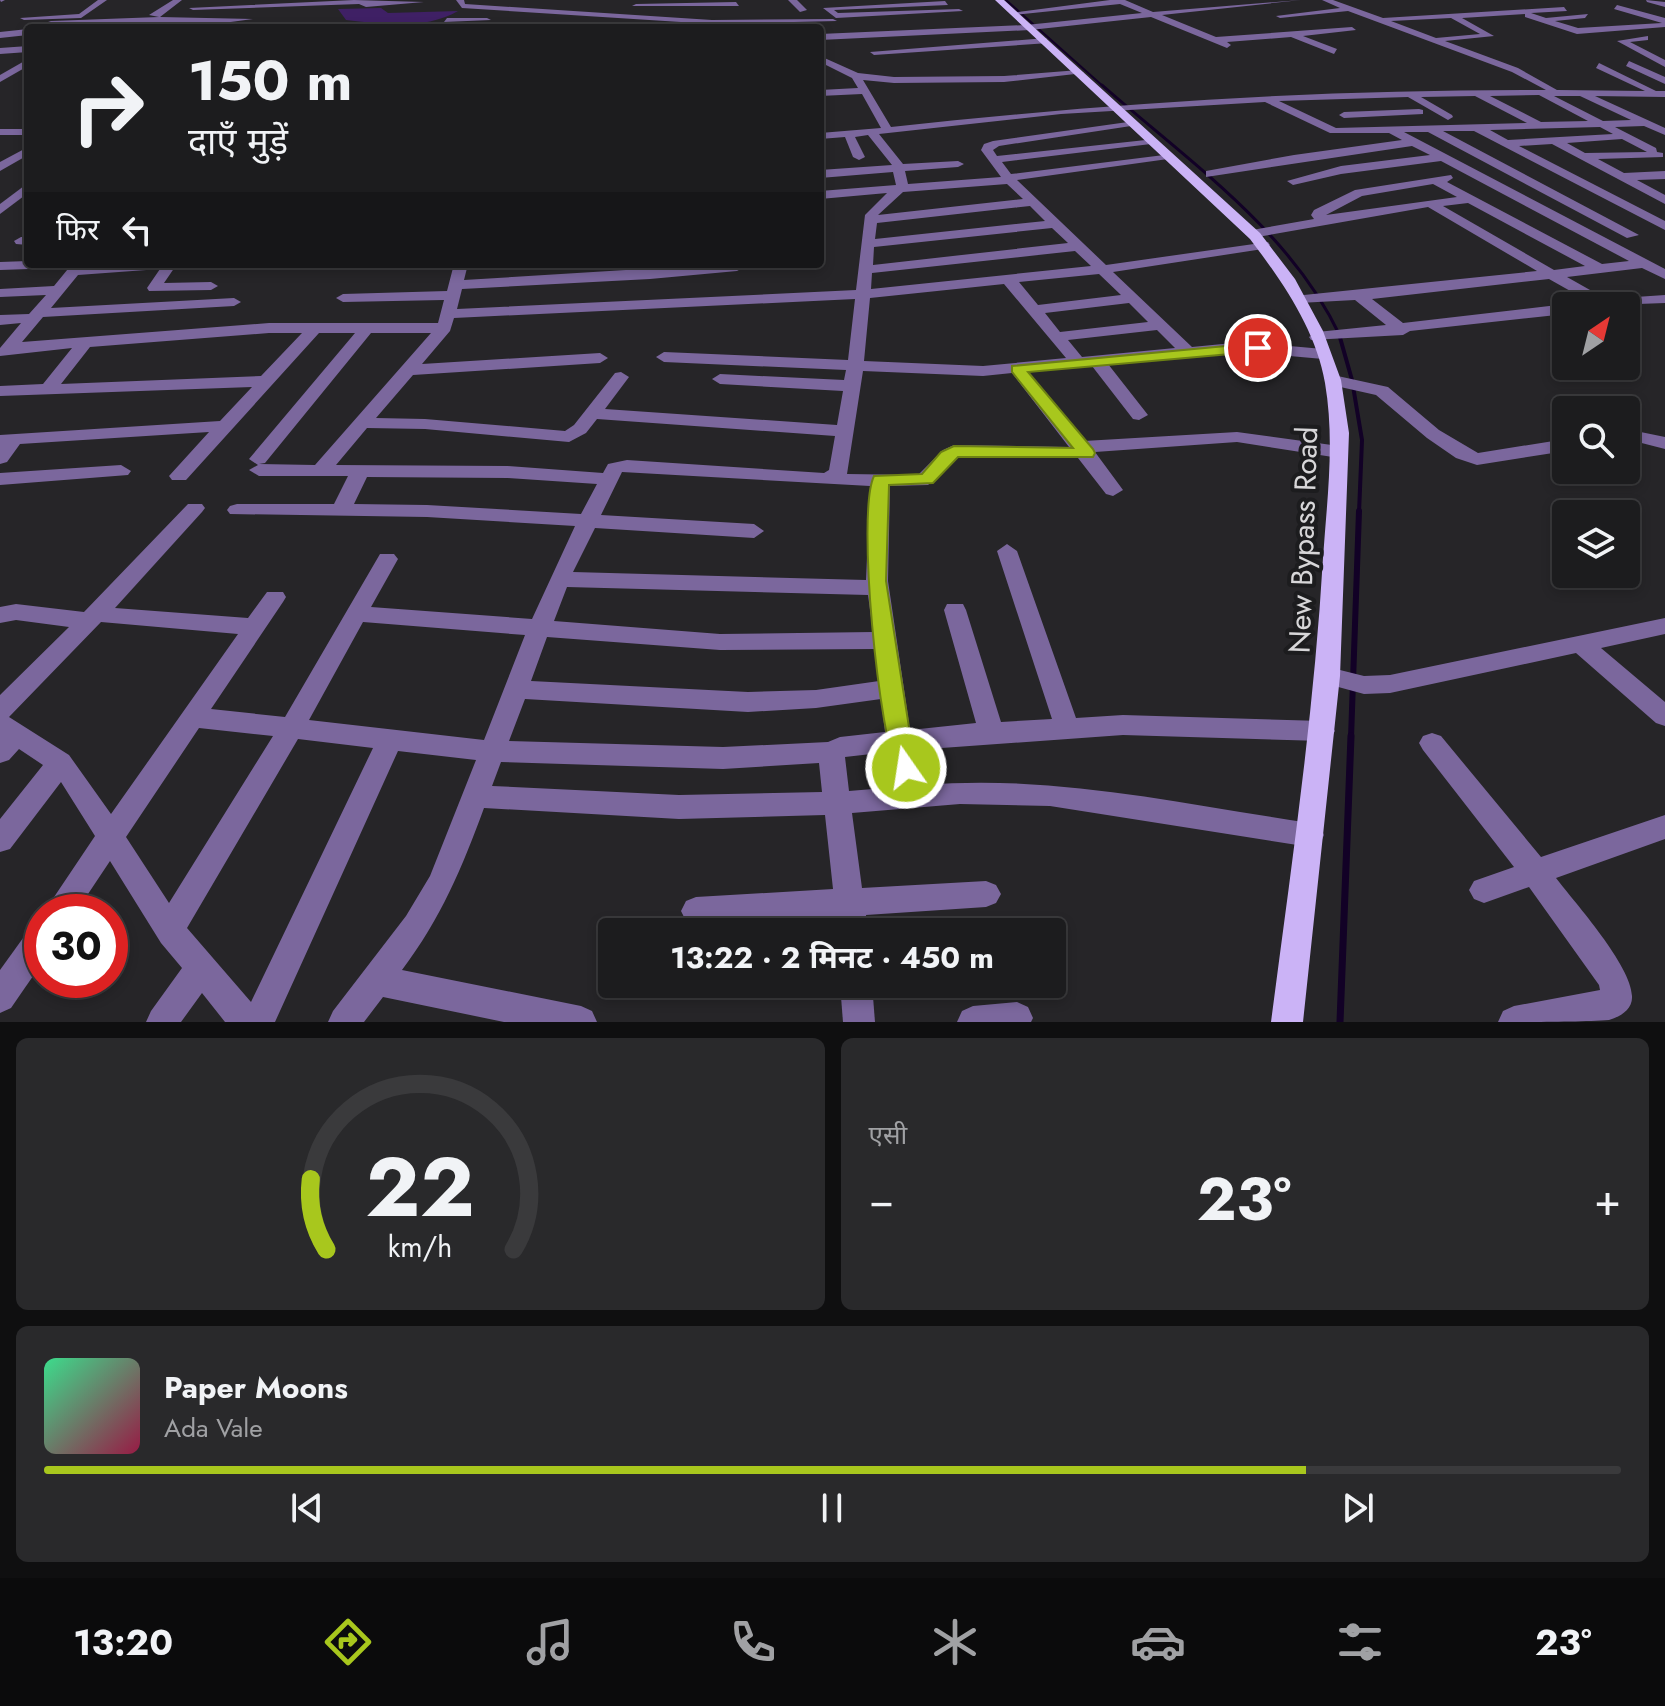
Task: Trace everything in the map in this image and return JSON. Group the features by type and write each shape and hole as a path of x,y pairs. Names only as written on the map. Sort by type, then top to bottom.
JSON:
{"main road":[{"name":"New Bypass Road","path":"1027,21 1079,73 1126,112 1151,141 1262,236 1310,299 1330,341 1338,413 1346,680 1322,731 1287,1022"}],"street":[{"path":"24,18 78,16 103,0"},
{"path":"178,0 153,15 172,14 217,0"},
{"path":"460,0 460,6 470,7 602,13 736,4"},
{"path":"792,0 802,22"},
{"path":"824,37 925,32 1027,21 1154,15 1297,0"},
{"path":"1329,1 1360,0"},
{"path":"1539,0 1609,24"},
{"path":"193,8 363,1 366,5 420,2"},
{"path":"839,4 855,1"},
{"path":"1329,1 1515,70 1555,91"},
{"path":"553,3 597,4"},
{"path":"770,12 945,3"},
{"path":"1027,21 1131,3"},
{"path":"874,52 988,41 1035,18 1131,3 1154,15 1173,22 1193,31 1215,40 1236,48 1313,43 1352,35 1291,34 1215,40"},
{"path":"562,20 581,4"},
{"path":"623,4 650,19 742,24"},
{"path":"1428,5 1490,36 1430,39"},
{"path":"14,23 49,6"},
{"path":"846,36 839,26 916,22 962,15 902,6"},
{"path":"902,6 935,42"},
{"path":"1438,9 1493,6"},
{"path":"1617,7 1665,23"},
{"path":"621,24 635,9 721,12 724,13 724,23"},
{"path":"1379,20 1564,9"},
{"path":"486,24 506,10"},
{"path":"1268,24 1352,10"},
{"path":"1519,11 1577,31 1665,23"},
{"path":"753,12 760,24"},
{"path":"592,24 602,13"},
{"path":"43,24 157,24 172,14"},
{"path":"295,15 310,14"},
{"path":"1173,22 1263,14"},
{"path":"1466,15 1493,24"},
{"path":"1541,19 1585,16"},
{"path":"226,24 266,18"},
{"path":"645,24 650,19"},
{"path":"447,20 491,20"},
{"path":"662,24 665,20"},
{"path":"775,24 833,21"},
{"path":"885,23 893,33"},
{"path":"1193,31 1223,28"},
{"path":"0,35 24,32"},
{"path":"1291,34 1330,50 1298,50"},
{"path":"1652,38 1621,41 1662,61"},
{"path":"824,48 988,41"},
{"path":"866,62 982,56 988,41"},
{"path":"1635,49 1665,48"},
{"path":"0,51 24,49"},
{"path":"824,61 857,77 904,182 952,235"},
{"path":"0,79 24,64"},
{"path":"1629,64 1665,81"},
{"path":"1599,66 1662,94"},
{"path":"824,69 836,68"},
{"path":"826,81 857,77 894,80 1004,79 1079,73"},
{"path":"824,93 865,91"},
{"path":"1536,91 1662,154"},
{"path":"824,136 1043,113 1126,112 1266,99 1536,91 1662,94"},
{"path":"1476,92 1540,124"},
{"path":"1578,92 1665,132"},
{"path":"1410,94 1448,117"},
{"path":"1312,97 1336,111 1445,157 1663,274"},
{"path":"1266,99 1329,130 1645,123"},
{"path":"1336,111 1419,112"},
{"path":"1126,112 987,148 1009,179 1190,354"},
{"path":"1515,125 1665,200"},
{"path":"1472,126 1665,226"},
{"path":"1429,128 1632,235"},
{"path":"0,132 24,132"},
{"path":"849,135 859,157"},
{"path":"1210,174 1255,165 1422,146 1626,137"},
{"path":"993,160 1151,141"},
{"path":"0,167 24,152"},
{"path":"1579,156 1662,154"},
{"path":"1595,164 1662,154"},
{"path":"824,174 904,182 1009,179 1168,156"},
{"path":"1293,181 1341,170 1445,157"},
{"path":"824,194 904,182 958,164"},
{"path":"1255,165 1366,213"},
{"path":"0,167 24,167"},
{"path":"1328,195 1476,174"},
{"path":"1619,177 1665,175"},
{"path":"1435,180 1599,268"},
{"path":"828,479 838,473 854,377 870,220 875,209 904,182"},
{"path":"1519,196 1638,187"},
{"path":"1,208 24,190"},
{"path":"1326,220 1317,214 1328,195"},
{"path":"4,351 85,342 315,328 367,328 652,304 863,294 1009,280 1105,269 1326,220 1471,199"},
{"path":"870,220 1034,202"},
{"path":"1430,203 1553,273 1579,292"},
{"path":"1,208 24,206"},
{"path":"867,244 1056,224"},
{"path":"865,270 1080,246"},
{"path":"1310,299 1642,264"},
{"path":"0,266 24,266"},
{"path":"0,282 17,266"},
{"path":"4,351 57,290 70,268"},
{"path":"165,268 154,288 211,286"},
{"path":"321,470 446,321 460,268"},
{"path":"343,298 650,270 708,268"},
{"path":"650,270 652,304"},
{"path":"1009,280 1056,337 1088,363 1139,415"},
{"path":"0,293 57,290"},
{"path":"1359,296 1403,330"},
{"path":"1035,310 1135,298"},
{"path":"1640,301 1665,299"},
{"path":"0,320 234,302"},
{"path":"720,379 854,377 1017,369 1330,341 1552,311"},
{"path":"1056,337 1162,325"},
{"path":"179,476 315,328"},
{"path":"367,328 258,465 321,470 508,472 608,479"},
{"path":"48,389 85,342"},
{"path":"664,357 854,377"},
{"path":"407,370 600,358"},
{"path":"1017,369 1113,490"},
{"path":"359,423 425,424 563,437 575,434 621,377"},
{"path":"1333,380 1382,391 1433,434 1463,454 1477,459 1552,447"},
{"path":"0,391 268,381"},
{"path":"593,413 845,431"},
{"path":"0,458 8,440 226,426"},
{"path":"344,1022 417,926 435,895 560,579 615,468 627,466 828,479 927,479 954,451 1084,450 1237,437 1339,452"},
{"path":"1640,437 1665,443"},
{"path":"341,510 361,470"},
{"path":"0,479 121,471"},
{"path":"880,480 877,588 899,740 913,796"},
{"path":"195,508 94,618 4,731 60,763 69,772 170,929 246,1022"},
{"path":"237,510 427,511 754,531"},
{"path":"1007,551 1067,727"},
{"path":"170,929 291,729 387,559"},
{"path":"560,579 877,588"},
{"path":"72,894 275,597"},
{"path":"955,610 991,732"},
{"path":"0,615 16,612 255,627"},
{"path":"356,614 720,642 884,640"},
{"path":"1346,680 1390,684 1662,629"},
{"path":"1581,644 1665,716"},
{"path":"516,689 758,702 816,699 891,688"},
{"path":"192,717 492,751 708,758 833,752 848,745 1067,727 1150,725 1322,731"},
{"path":"258,1022 390,740"},
{"path":"1432,743 1536,873 1613,979 1617,998 1609,1004 1514,1022"},
{"path":"833,752 852,918"},
{"path":"0,840 60,763"},
{"path":"475,796 642,806 838,803 985,792 1050,795 1310,835"},
{"path":"1484,890 1665,827"},
{"path":"696,911 852,918 986,894"},
{"path":"0,997 24,963"},
{"path":"162,1022 201,968"},
{"path":"376,980 581,1022"},
{"path":"857,998 859,1022"},
{"path":"973,1022 1017,1018"}],"shaded area":[{"path":"381,8 388,13 458,11 432,21 389,24 346,20 338,9"}],"waterway":[{"path":"1006,0 1104,87"},
{"path":"1102,85 1202,170 1266,230 1319,298 1339,334"},
{"path":"1339,334 1352,380"},
{"path":"1353,386 1362,440 1359,513"},
{"path":"1351,738 1359,511"},
{"path":"1340,1022 1351,736"}],"route":[{"path":"906,768 899,740 877,581 880,480 927,479 954,451 1087,453 1017,369 1258,348"}]}
